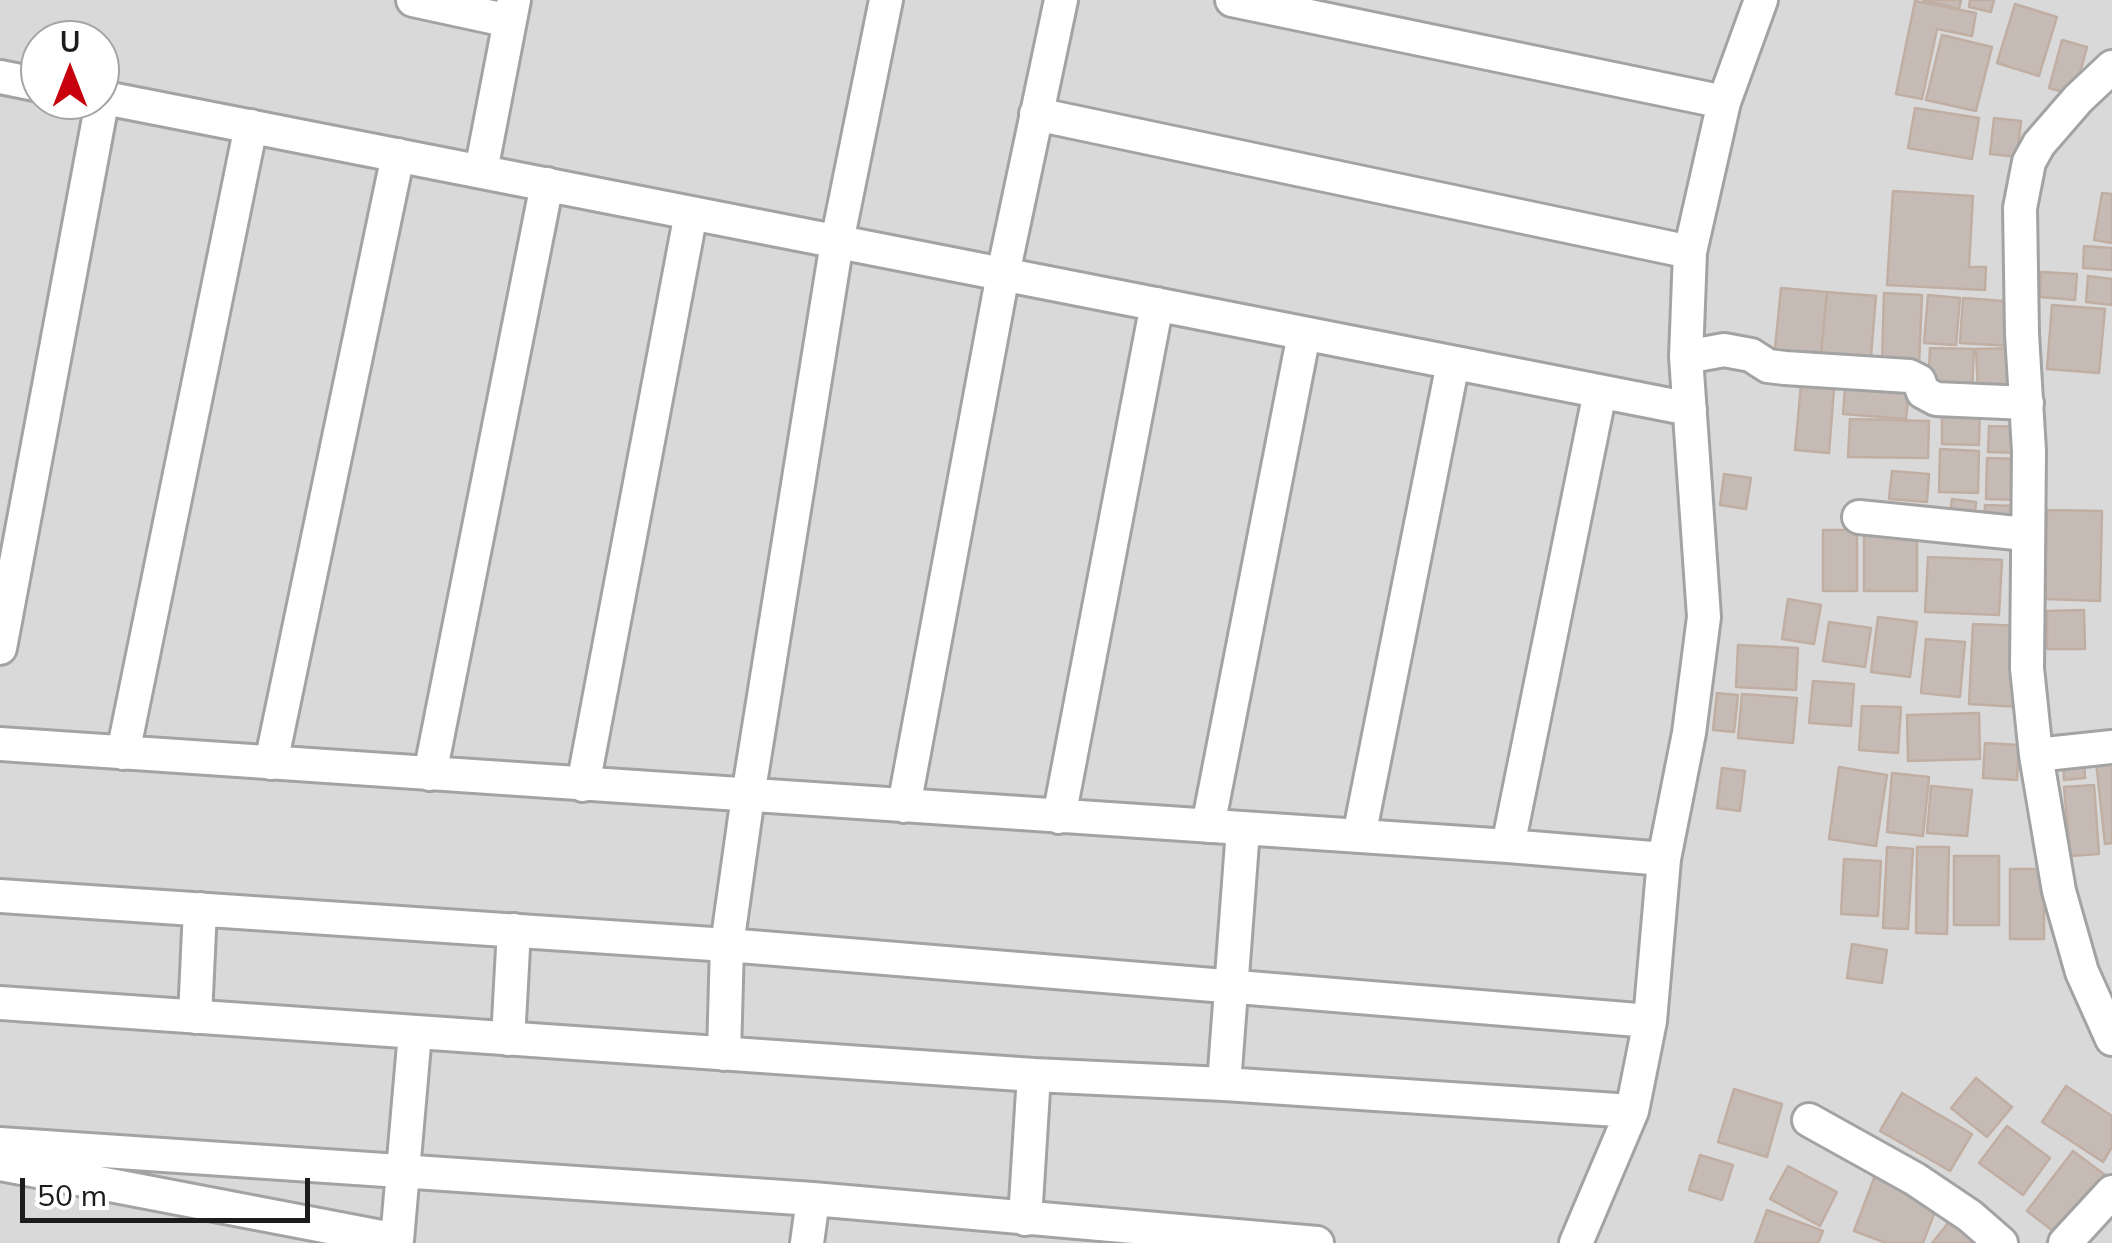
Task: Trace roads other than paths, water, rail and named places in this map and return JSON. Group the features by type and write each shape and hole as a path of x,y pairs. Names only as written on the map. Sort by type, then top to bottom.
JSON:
{"street":[{"path":"412,0 512,10 481,172"},
{"path":"724,1054 727,945 748,796 837,242 886,0"},
{"path":"904,806 1003,274 1060,0"},
{"path":"1232,0 1724,102"},
{"path":"1576,1243 1632,1110 1650,1021 1664,860 1689,733 1704,617 1686,357 1690,252 1724,102 1761,0"},
{"path":"2112,67 2078,98 2040,144 2025,179 2020,208 2027,403 2027,668 2036,755 2059,891 2082,972 2112,1038"},
{"path":"120,100 1690,409"},
{"path":"1036,114 1690,252"},
{"path":"0,648 98,120"},
{"path":"123,753 252,126"},
{"path":"270,763 398,155"},
{"path":"430,774 548,184"},
{"path":"582,785 691,213"},
{"path":"1059,817 1157,304"},
{"path":"1208,826 1304,334"},
{"path":"1686,357 1724,350 1750,356 1768,366 1909,376 1919,381 1922,392 1936,399 2027,403"},
{"path":"1359,836 1453,363"},
{"path":"1508,846 1600,392"},
{"path":"1859,517 2026,534"},
{"path":"0,744 1508,846 1664,860"},
{"path":"2036,755 2112,747"},
{"path":"1224,1084 1243,829"},
{"path":"0,896 727,945 1650,1021"},
{"path":"195,1017 200,909"},
{"path":"508,1039 514,930"},
{"path":"0,1003 1034,1076 1632,1110"},
{"path":"0,1164 396,1240 415,1032"},
{"path":"1025,1218 1034,1076"},
{"path":"1809,1120 1915,1179 1970,1216 2001,1243"},
{"path":"0,1144 813,1199 1316,1243"},
{"path":"2065,1243 2112,1192"},
{"path":"807,1243 813,1199"}]}
